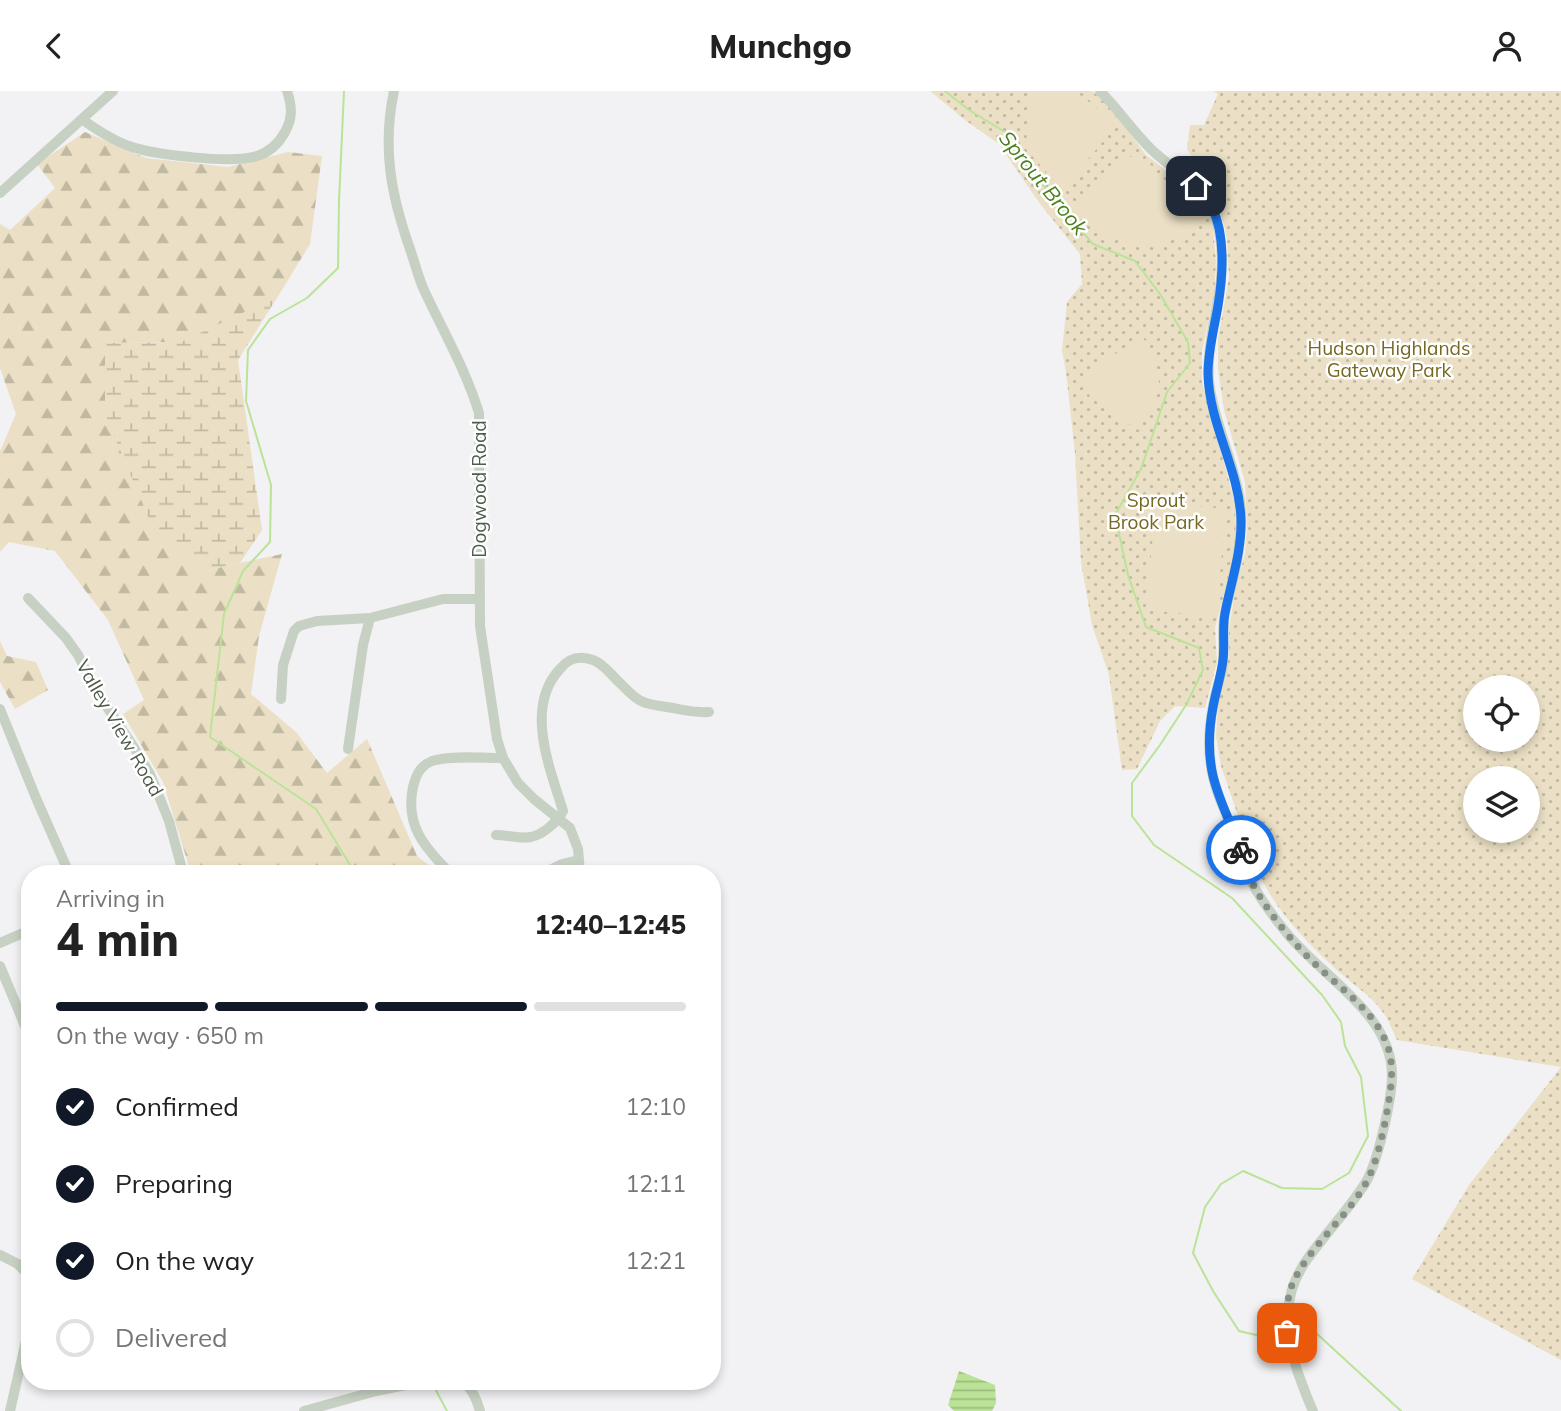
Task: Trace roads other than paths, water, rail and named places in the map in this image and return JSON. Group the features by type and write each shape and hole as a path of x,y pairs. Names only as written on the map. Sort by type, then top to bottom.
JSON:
{"street":[{"path":"83,120 111,138 151,152 224,160 241,159 269,151 278,143 292,110 287,91"},
{"name":"Dogwood Road","path":"394,91 387,138 388,161 402,226 423,287 472,389 479,413 480,626 497,739 503,758 526,791 572,831 579,865"},
{"path":"1100,91 1152,150 1202,192 1213,210 1220,235 1222,271 1210,344 1208,377 1216,419 1239,497 1241,521 1239,552 1225,615 1224,657 1210,729 1213,776 1251,880 1262,901 1294,942 1372,1019 1387,1044 1390,1059 1392,1076 1387,1112 1368,1177 1306,1261 1292,1286 1287,1329 1292,1353 1313,1411"},
{"path":"0,193 83,120 110,92"},
{"name":"Valley View Road","path":"28,598 66,638 78,655 97,692 150,774 169,821 181,865"},
{"path":"281,699 283,665 294,631 299,626 317,621 370,618 443,599 480,599"},
{"path":"348,749 370,618"},
{"path":"496,835 531,837 545,830 563,811 547,757 542,724 543,702 547,686 553,677 572,659 582,657 595,660 635,698 647,704 691,713 709,712"},
{"path":"0,709 65,865"},
{"path":"443,865 414,824 411,801 417,773 430,762 443,758 503,758"},
{"path":"560,865 579,860"},
{"path":"0,943 21,934"},
{"path":"0,966 21,1016"},
{"path":"0,1255 21,1267"},
{"path":"10,1411 21,1363"},
{"path":"304,1411 362,1390"},
{"path":"471,1390 480,1411"}],"waterway":[{"path":"344,91 338,268 307,298 270,319 248,350 246,401 271,485 270,542 243,571 224,614 210,737 316,809 350,865"},
{"name":"Sprout Brook","path":"945,91 969,110 1005,132 1054,200 1093,244 1135,261 1160,294 1188,342 1190,363 1167,392 1141,469 1115,515 1128,575 1146,627 1199,648 1203,670 1186,705 1132,783 1132,816 1154,845 1232,898 1322,995 1341,1022 1345,1046 1361,1077 1368,1136 1349,1173 1322,1189 1282,1188 1243,1171 1221,1184 1205,1207 1193,1253 1213,1291 1239,1331 1265,1337 1283,1329"},
{"name":"Sprout Brook","path":"1292,1330 1315,1332 1401,1411"},
{"path":"436,1390 447,1411"}],"park label":[{"name":"Hudson Highlands Gateway Park","path":"1389,359"},
{"name":"Sprout Brook Park","path":"1156,511"}]}
